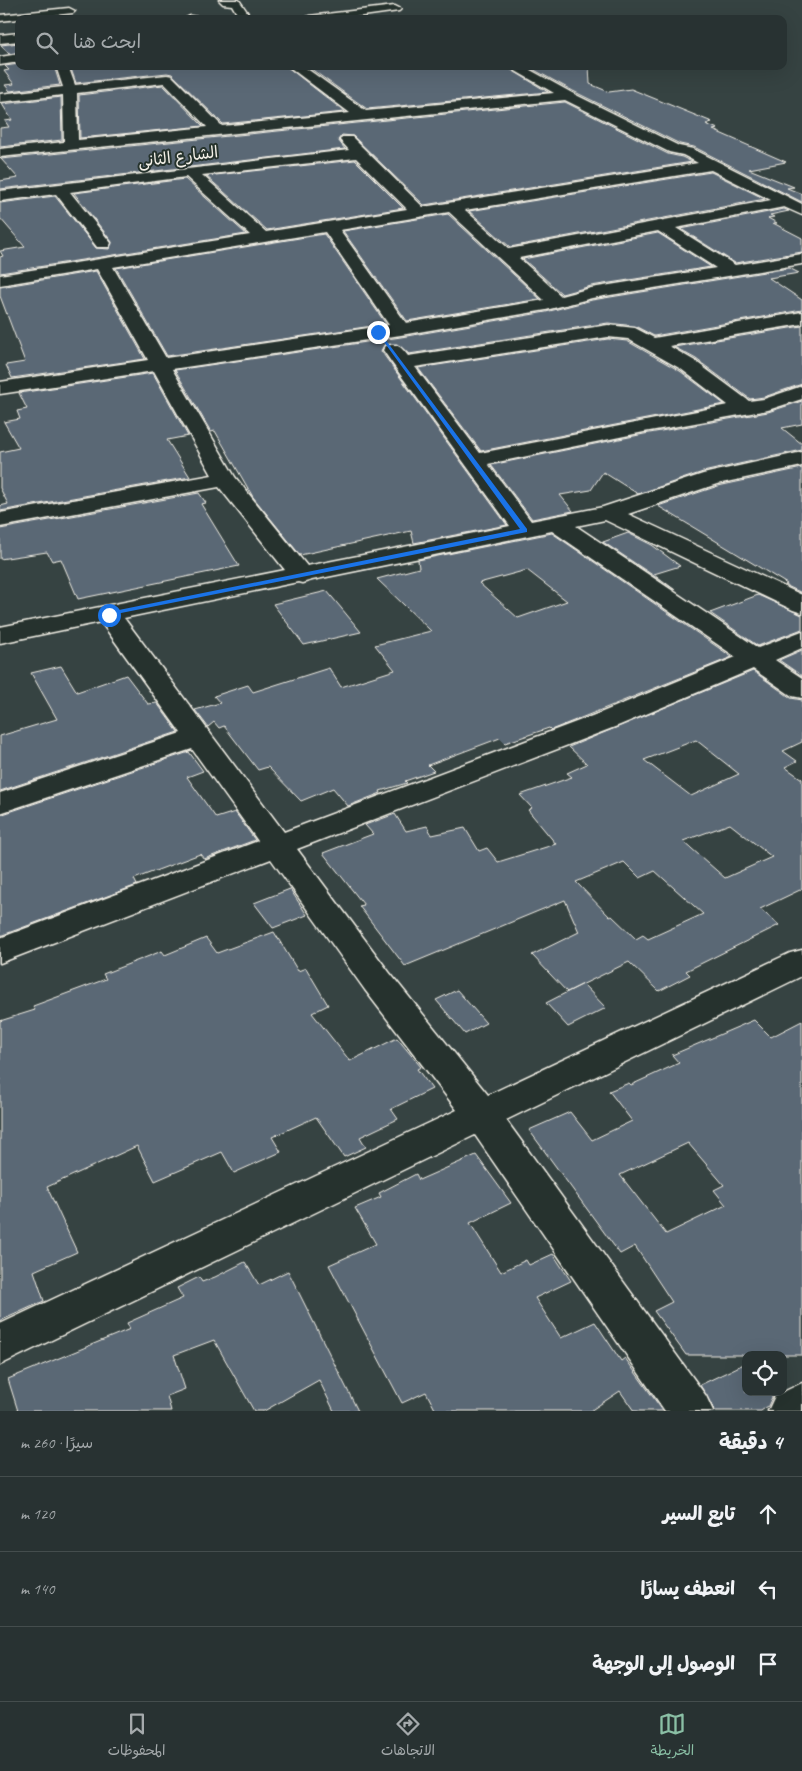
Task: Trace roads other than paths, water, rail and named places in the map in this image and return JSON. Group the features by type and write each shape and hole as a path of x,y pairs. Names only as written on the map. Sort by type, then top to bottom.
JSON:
{"street":[{"path":"54,0 74,15"},
{"path":"225,0 227,2 235,2 244,15"},
{"path":"374,0 406,15"},
{"path":"343,15 395,9"},
{"path":"30,15 69,11"},
{"path":"0,18 15,16"},
{"path":"0,39 15,37"},
{"path":"0,60 15,58"},
{"path":"59,70 70,89 71,145"},
{"path":"300,70 362,115"},
{"path":"521,70 550,84 567,96 674,149 688,152 794,206"},
{"path":"0,98 167,79 218,130"},
{"path":"0,153 362,115 567,96"},
{"path":"326,119 418,212"},
{"name":"الشارع الثانى","path":"0,196 360,153"},
{"path":"0,280 103,254 262,237 711,165"},
{"path":"189,172 262,237"},
{"path":"60,189 103,254 158,363 225,479 302,576"},
{"path":"452,206 557,302"},
{"path":"506,255 661,226 794,206"},
{"path":"329,226 401,329"},
{"path":"661,226 733,271"},
{"path":"0,388 158,363 401,329 557,302 591,293 802,259"},
{"path":"650,344 802,318"},
{"path":"402,363 608,331 628,332 688,365 745,408"},
{"path":"378,332 525,530"},
{"path":"473,461 644,426 745,408 784,399 802,392"},
{"path":"0,635 109,615 608,513 711,479 802,459"},
{"path":"0,520 225,479"},
{"path":"608,513 802,605"},
{"path":"556,523 802,690"},
{"path":"109,615 377,982 482,1115 691,1411"},
{"path":"0,951 610,719 802,639"},
{"path":"0,803 199,737"},
{"path":"0,1344 802,962"},
{"path":"790,1411 802,1404"}]}
